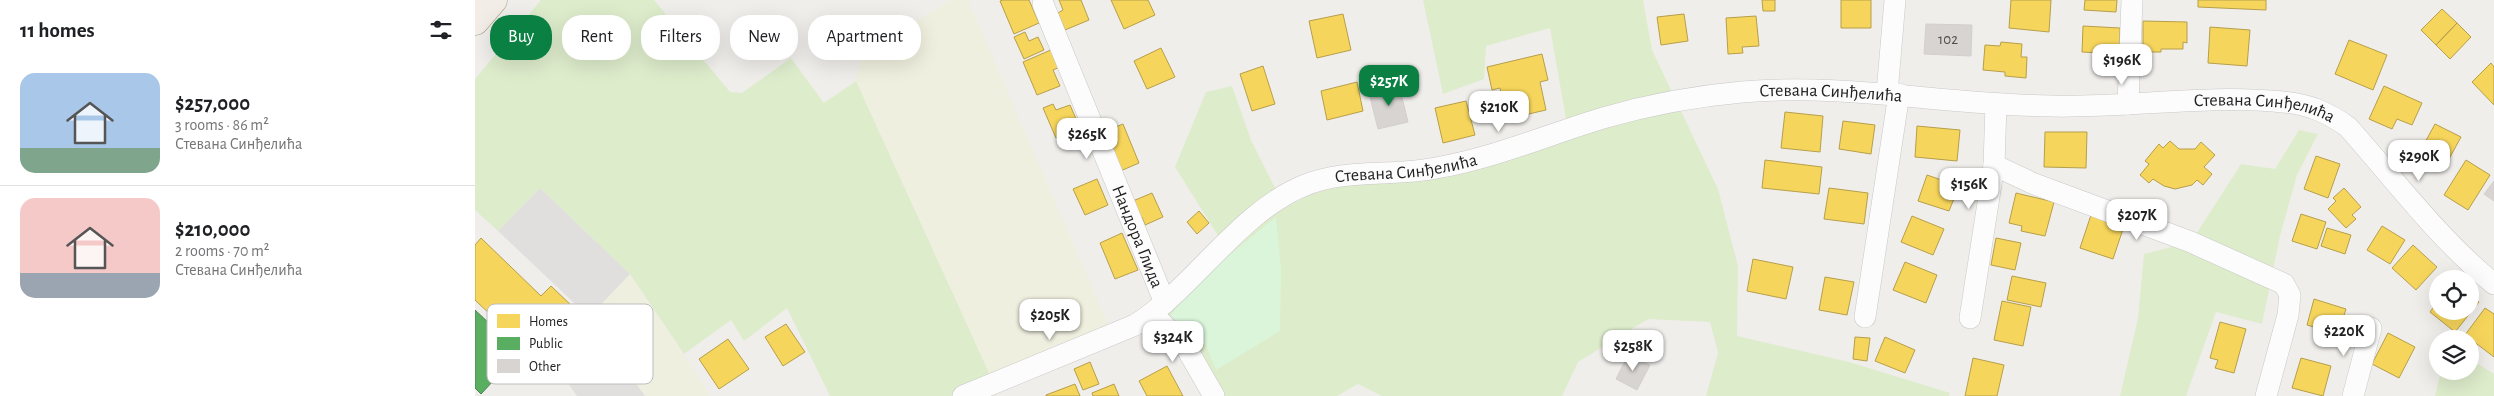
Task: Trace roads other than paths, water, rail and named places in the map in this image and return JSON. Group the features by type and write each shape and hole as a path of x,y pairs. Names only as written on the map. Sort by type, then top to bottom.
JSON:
{"main road":[{"path":"475,21 493,0"}],"street":[{"path":"1865,317 1893,93 1895,0"},
{"path":"2128,104 2133,0"},
{"name":"Нандора Глида","path":"1043,4 1159,309"},
{"name":"Стевана Синђелића","path":"963,396 1135,326 1159,309 1196,271 1270,205 1290,192 1325,178 1434,169 1489,155 1601,119 1683,100 1743,92 1781,90 1893,93 1995,104 2054,106 2255,100 2284,102 2319,109 2348,127 2425,217 2494,284"},
{"path":"1970,318 1994,165 1995,104"},
{"path":"1994,165 2032,183 2191,242 2284,284 2290,296 2288,315 2267,396"},
{"path":"1159,309 1187,350 1214,396"},
{"path":"2353,396 2371,328"}]}
